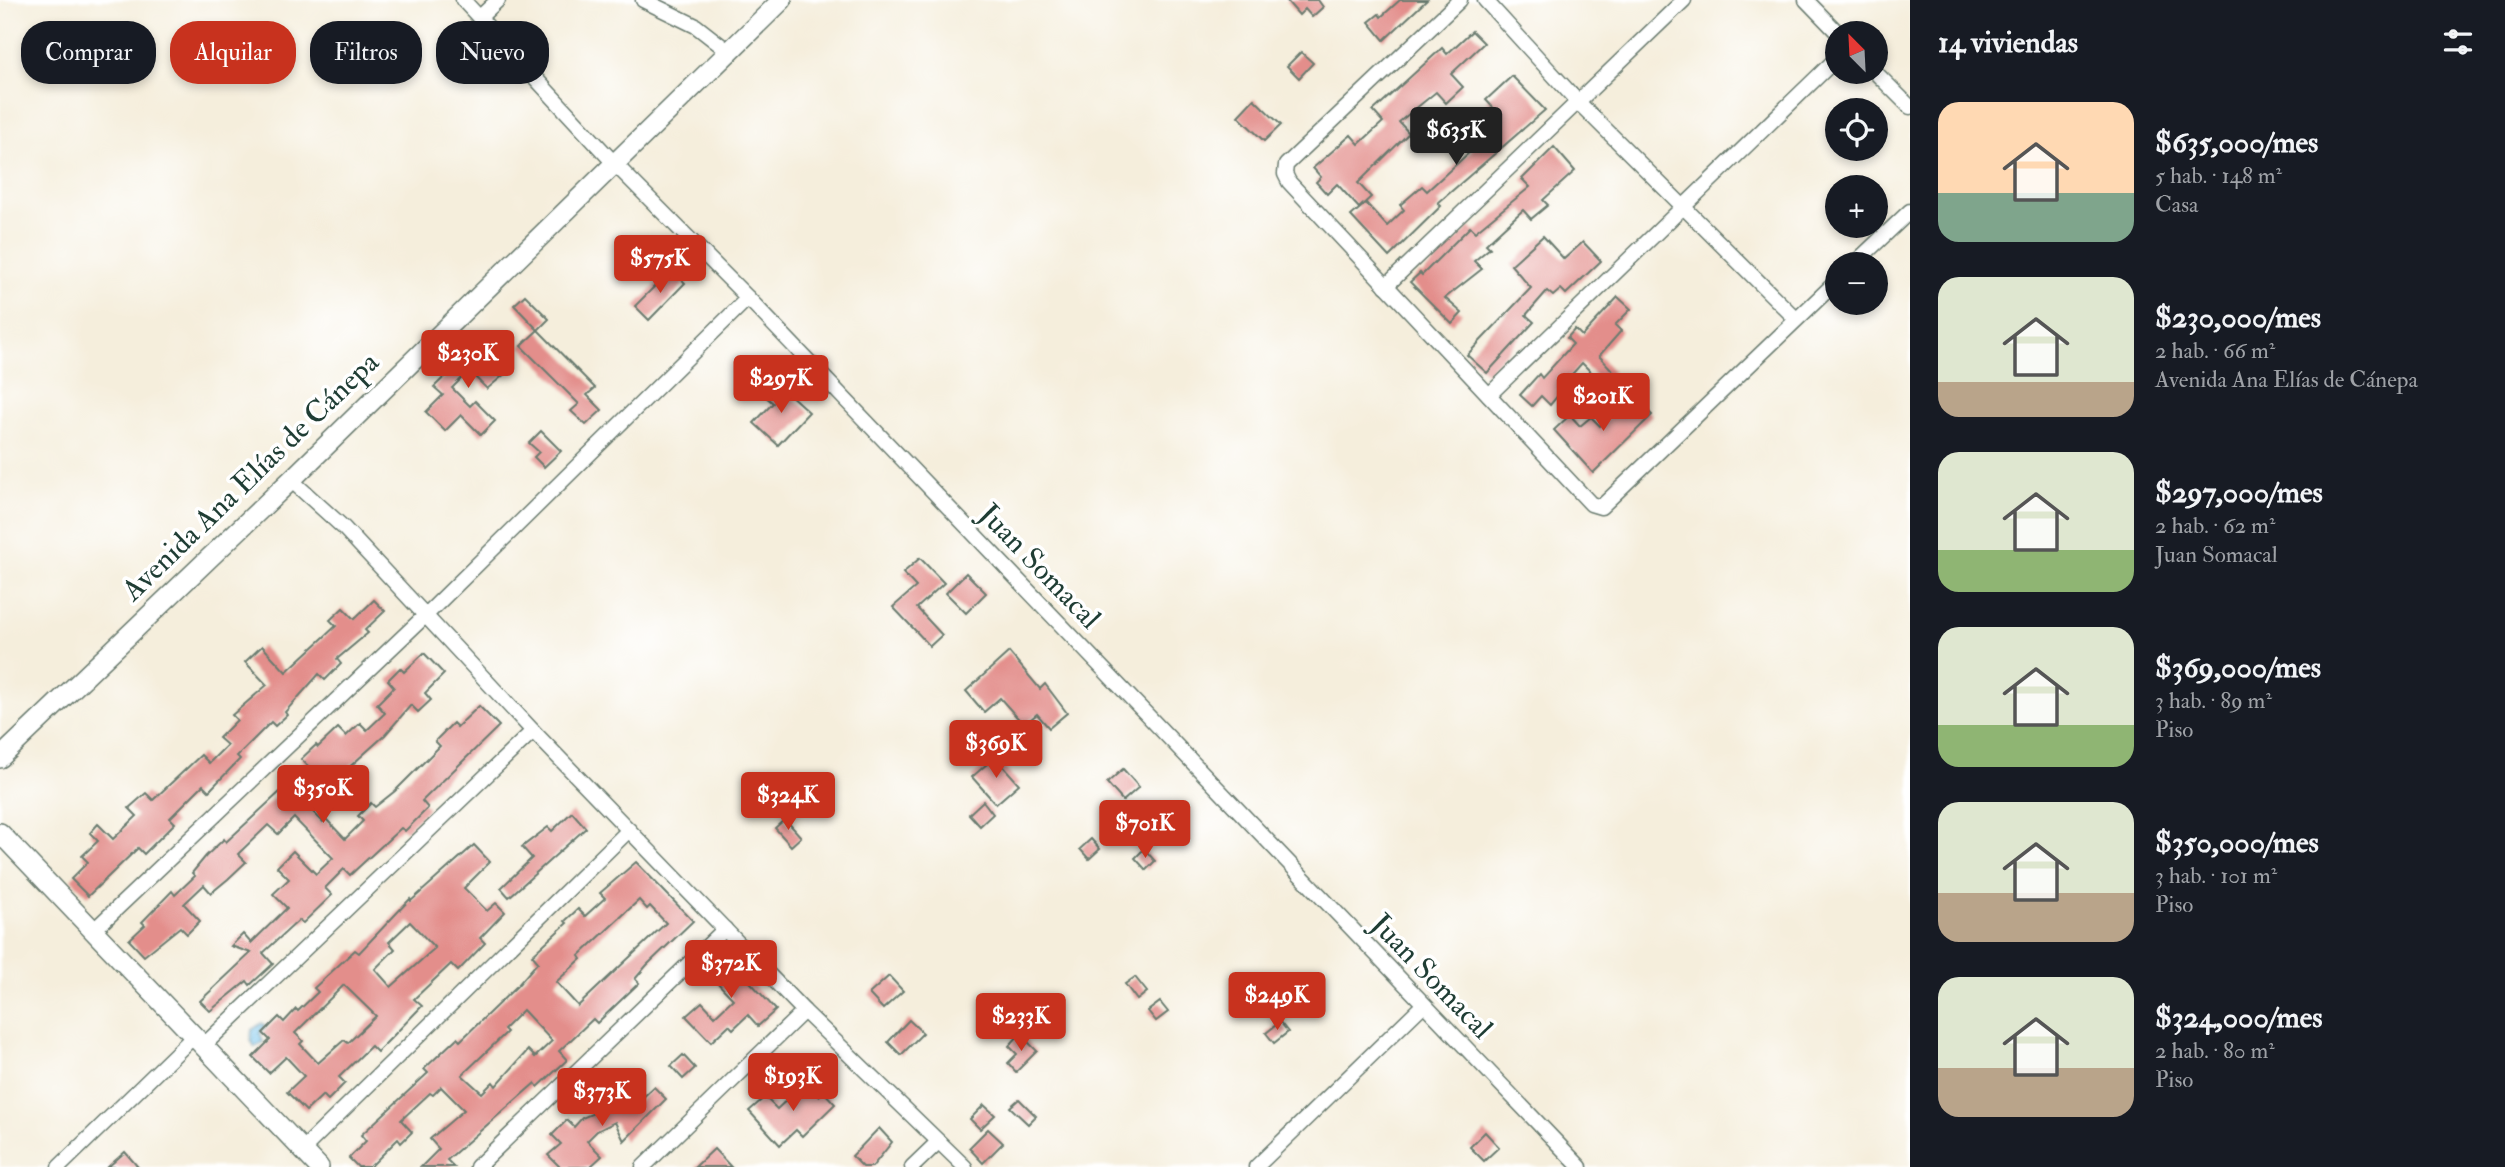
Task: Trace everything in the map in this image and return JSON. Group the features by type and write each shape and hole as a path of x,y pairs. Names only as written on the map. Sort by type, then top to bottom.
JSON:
{"main road":[{"name":"Avenida Ana Elías de Cánepa","path":"0,758 291,480 613,162 782,0"},
{"path":"0,833 319,1167"}],"street":[{"name":"Juan Somacal","path":"463,0 613,162 748,298 1580,1167"},
{"path":"480,18 498,0"},
{"path":"643,0 678,15 728,51"},
{"path":"1460,0 1286,165 1285,174 1289,182 1591,504 1601,507 1825,292"},
{"path":"1485,0 1578,102 1796,319"},
{"path":"1386,286 1684,0"},
{"path":"1806,0 1826,21"},
{"path":"1489,395 1825,70"},
{"path":"1887,84 1910,107"},
{"path":"1867,252 1910,211"},
{"path":"92,932 427,614 748,298"},
{"path":"291,480 344,528 427,614 533,731 804,1011 965,1167"},
{"path":"59,1167 533,731"},
{"path":"302,1150 629,830"},
{"path":"477,1167 725,929"},
{"path":"1256,1167 1423,1005"},
{"path":"643,1167 804,1011"},
{"path":"912,1167 938,1142"}],"water":[{"path":"262,1023 265,1026 260,1033 263,1042 255,1047 251,1040 252,1030"}],"building":[{"path":"1286,0 1318,0 1323,7 1312,17 1305,9 1299,15"},
{"path":"1400,0 1427,0 1384,40 1369,22 1379,14 1381,17"},
{"path":"1472,31 1484,43 1451,74 1463,87 1446,103 1436,92 1399,122 1409,133 1358,183 1371,197 1359,208 1337,184 1327,194 1316,182 1321,177 1313,168 1351,135 1359,144 1383,122 1373,111 1442,48 1447,54"},
{"path":"1301,52 1313,63 1299,78 1287,66"},
{"path":"1512,76 1545,110 1438,203 1441,206 1389,257 1351,216 1366,203 1387,226 1404,210 1400,205 1422,186 1427,191 1472,150 1459,136 1469,127 1477,135 1499,114 1486,100"},
{"path":"1254,99 1281,125 1264,141 1238,116"},
{"path":"1554,147 1575,171 1543,200 1548,205 1531,219 1523,210 1486,244 1490,248 1474,261 1482,269 1445,298 1462,313 1452,324 1410,282 1420,273 1422,275 1470,227 1475,232 1530,187 1522,179"},
{"path":"1543,236 1564,259 1583,242 1601,261 1566,294 1561,289 1553,296 1547,291 1526,315 1534,322 1487,373 1467,355 1531,288 1511,265"},
{"path":"672,269 685,283 649,320 635,306"},
{"path":"525,295 549,319 538,330 514,305"},
{"path":"1618,297 1631,309 1615,325 1621,331 1599,356 1613,371 1601,382 1582,363 1557,391 1560,393 1550,405 1541,396 1532,406 1520,395 1539,374 1542,378 1573,344 1567,338 1575,329 1582,336"},
{"path":"538,330 595,388 587,395 602,410 586,425 571,411 579,404 521,346"},
{"path":"486,342 512,368 487,389 469,371 452,388 470,406 475,401 495,421 481,435 461,415 445,431 426,412 443,395 434,387 467,355 469,358"},
{"path":"778,384 809,412 778,445 754,423 773,403 766,397"},
{"path":"1632,395 1652,415 1593,473 1554,430 1570,415 1580,426 1591,417 1600,426"},
{"path":"541,431 561,451 544,467 534,457 539,452 529,443"},
{"path":"920,558 944,583 917,608 942,635 930,646 893,607 916,587 903,573"},
{"path":"966,573 986,593 966,613 946,593"},
{"path":"374,600 385,611 365,630 368,633 337,659 341,664 325,680 319,674 285,712 287,715 275,726 271,722 237,756 240,759 209,791 203,785 170,818 175,823 144,854 138,848 88,896 71,879 88,862 82,856 98,841 90,833 98,824 113,839 137,816 129,808 146,793 153,800 201,755 209,763 227,745 219,738 237,720 232,715 267,685 245,662 262,646 286,672 336,626 330,620 343,608 354,619"},
{"path":"1009,652 1040,689 1045,684 1067,713 1049,728 1037,714 1024,725 1000,698 984,712 966,691"},
{"path":"424,653 444,674 425,693 431,700 418,712 411,705 385,735 346,770 344,768 307,806 323,822 326,819 345,839 363,821 358,816 371,803 375,807 395,791 440,746 435,741 453,723 457,727 479,706 499,726 422,801 428,808 405,831 401,828 350,875 344,869 325,888 332,895 303,923 299,920 263,953 273,964 250,985 247,981 210,1011 200,1001 251,953 231,946 243,934 251,943 287,908 273,894 289,879 277,867 293,851 316,874 333,858 294,818 278,834 268,825 238,854 246,862 228,879 211,893 204,885 184,904 200,921 187,934 180,927 144,956 129,940 145,925 142,922 172,891 175,895 195,876 192,873 206,856 224,839 226,842 308,766 301,759 316,745 318,747 338,728 346,736 360,723 367,730 385,713 377,704 394,687 388,680 400,668 404,672"},
{"path":"995,757 1019,784 996,804 972,777"},
{"path":"1123,769 1139,787 1123,801 1107,783"},
{"path":"983,801 993,814 980,826 969,814"},
{"path":"572,812 586,828 509,897 501,888 532,858 522,847 548,827 552,831"},
{"path":"785,819 801,837 791,846 775,828"},
{"path":"1091,839 1100,849 1089,859 1080,849"},
{"path":"474,845 490,862 464,888 487,911 496,903 505,912 480,938 485,943 458,971 451,964 414,999 422,1006 377,1052 371,1046 339,1077 345,1083 328,1100 323,1095 306,1111 287,1092 304,1076 286,1057 269,1073 253,1057 270,1040 263,1033 279,1017 284,1022 296,1009 298,1011 318,992 314,988 355,950 359,953 410,899 411,901","holes":["410,922 435,948 391,987 375,969 395,949 389,942","344,985 376,1016 348,1043 344,1040 318,1063 300,1044 303,1041 295,1033"]},
{"path":"1144,849 1155,861 1146,870 1135,858"},
{"path":"636,862 693,921 647,965 635,979 639,983 597,1023 593,1019 559,1051 567,1060 538,1087 535,1083 447,1160 454,1167 421,1167 439,1149 430,1139 464,1110 441,1087 433,1095 430,1093 401,1120 412,1132 401,1143 398,1139 370,1167 358,1167 349,1158 366,1141 361,1135 428,1073 424,1069 457,1038 460,1041 517,986 538,962 532,955 567,923 565,921 578,909 585,916 605,898 600,893","holes":["639,900 647,909 650,906 666,923 578,1006 556,982 581,959 579,956","523,1010 552,1041 535,1057 528,1050 496,1086 493,1082 482,1093 462,1075 507,1032 504,1029"]},
{"path":"724,948 742,967 739,970 776,1010 758,1026 748,1015 733,1029 729,1025 711,1042 686,1016 702,1002 715,1016 733,999 711,976 718,969 710,961"},
{"path":"889,976 903,991 883,1009 869,994"},
{"path":"1135,977 1147,992 1137,1000 1125,984"},
{"path":"1160,1002 1168,1012 1156,1021 1148,1011"},
{"path":"909,1020 923,1033 901,1055 888,1042"},
{"path":"1280,1022 1288,1032 1274,1043 1266,1033"},
{"path":"1020,1034 1037,1051 1016,1072 1008,1063 1017,1054 1009,1046"},
{"path":"683,1055 695,1068 683,1079 671,1066"},
{"path":"806,1082 819,1096 824,1092 835,1104 802,1136 796,1130 780,1145 749,1111 765,1097 777,1109"},
{"path":"654,1087 666,1099 624,1141 615,1122 597,1131 587,1141 602,1156 590,1167 560,1167 548,1155 561,1144 552,1135 567,1120 574,1127 582,1118 615,1104 611,1100 624,1088 638,1102"},
{"path":"1019,1099 1036,1116 1028,1124 1010,1107"},
{"path":"984,1105 995,1115 980,1129 970,1119"},
{"path":"879,1128 892,1142 872,1167 863,1167 852,1156"},
{"path":"988,1129 1003,1143 983,1163 969,1148"},
{"path":"1485,1132 1499,1147 1484,1161 1470,1147"},
{"path":"714,1149 731,1167 695,1167"},
{"path":"125,1152 138,1167 108,1167"}]}
